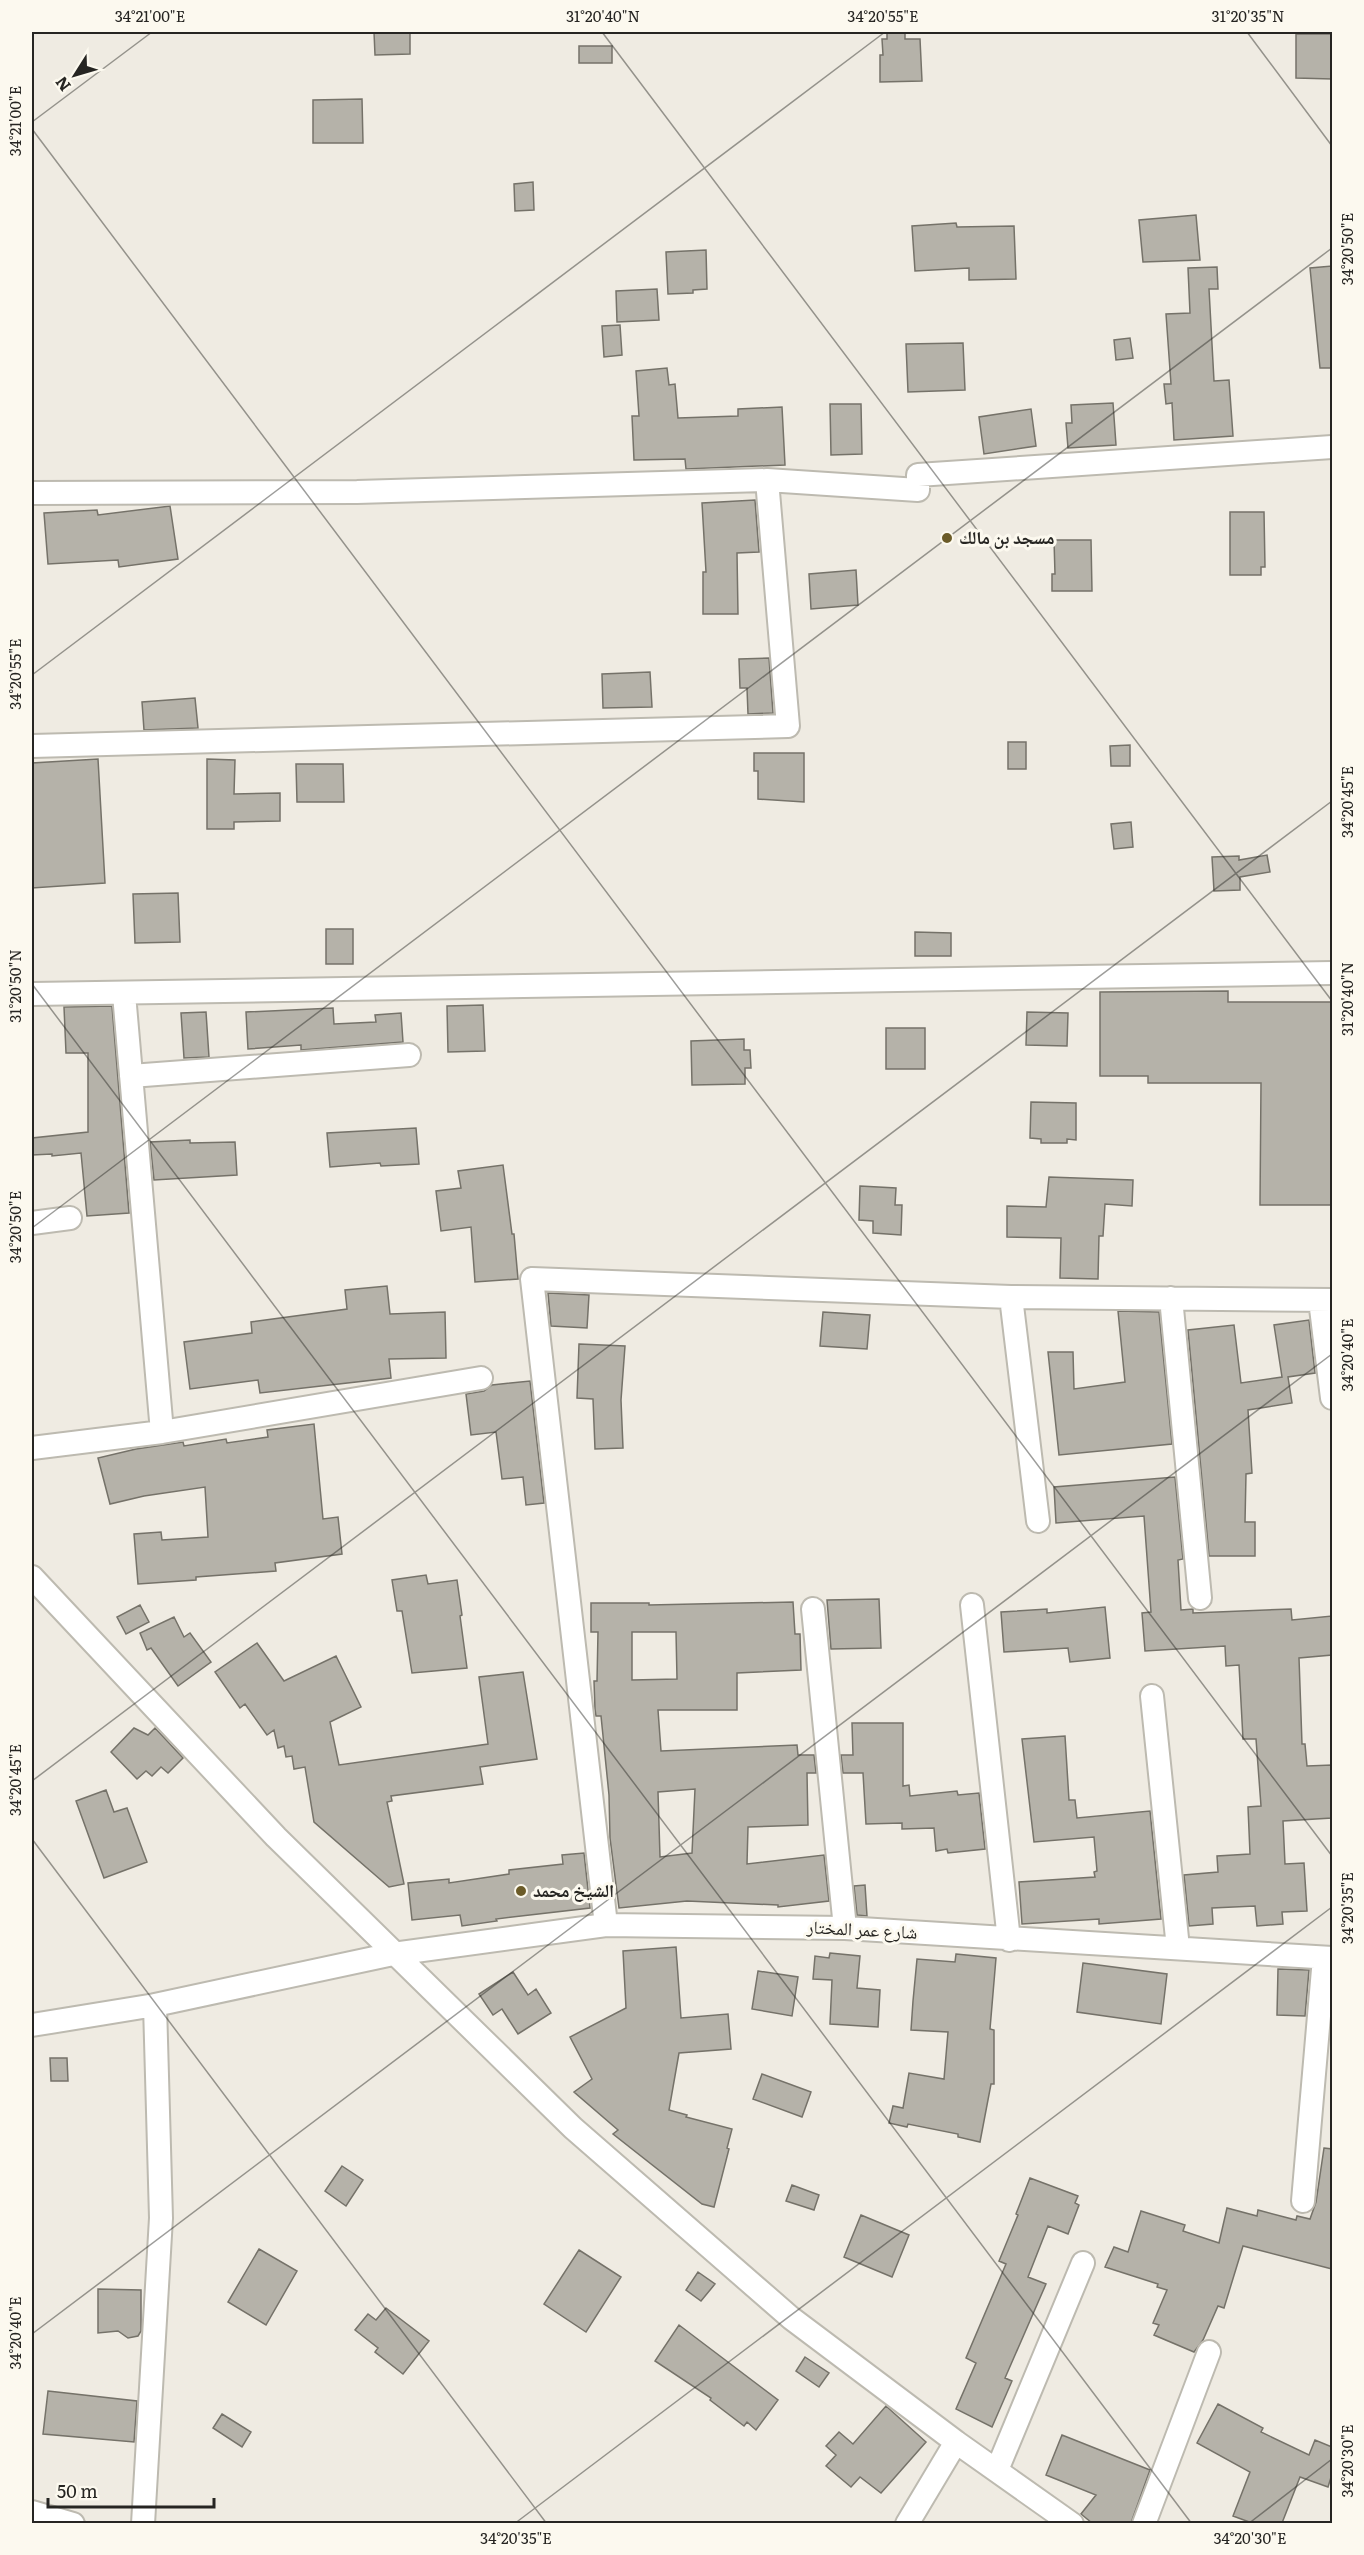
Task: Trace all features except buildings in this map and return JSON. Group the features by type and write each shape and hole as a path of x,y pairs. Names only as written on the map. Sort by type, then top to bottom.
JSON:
{"street":[{"path":"32,493 357,492 767,480 918,490 918,475 1332,447"},
{"path":"32,746 788,726 767,480"},
{"path":"32,994 1332,973"},
{"path":"124,993 162,1432"},
{"path":"131,1076 409,1055"},
{"path":"32,1222 70,1218"},
{"path":"606,1925 532,1279 1011,1297 1326,1300 1332,1398"},
{"path":"1011,1297 1038,1521"},
{"path":"1171,1298 1200,1598"},
{"path":"32,1448 162,1432 481,1378"},
{"path":"32,1577 276,1837 573,2128 782,2310 956,2442 1072,2523"},
{"path":"972,1605 1010,1940"},
{"path":"813,1609 845,1928"},
{"path":"1152,1696 1178,1948"},
{"name":"شارع عمر المختار","path":"32,2025 155,2005 393,1953 606,1925 845,1928 1328,1958"},
{"path":"1303,2201 1328,1958"},
{"path":"143,2523 161,2218 155,2005"},
{"path":"997,2470 1083,2263"},
{"path":"1144,2523 1209,2352"},
{"path":"907,2523 956,2442"},
{"path":"32,2512 73,2523"}],"place":[{"name":"مسجد بن مالك","path":"947,538"},
{"name":"الشيخ محمد","path":"521,1891"}]}
